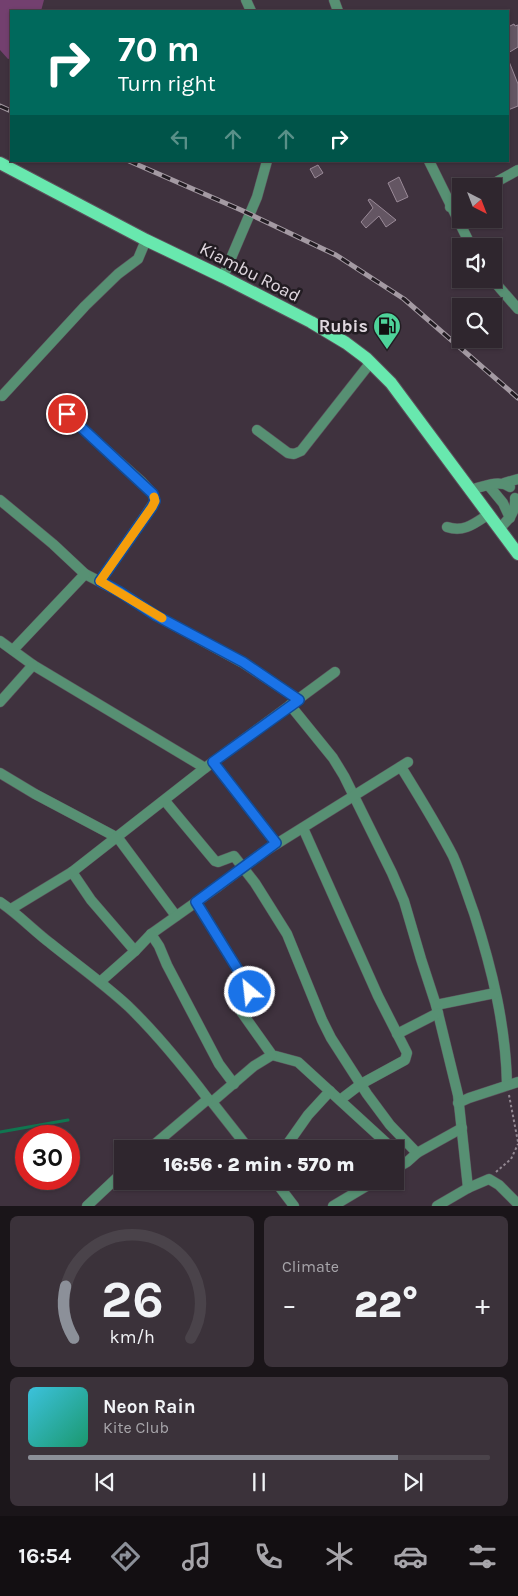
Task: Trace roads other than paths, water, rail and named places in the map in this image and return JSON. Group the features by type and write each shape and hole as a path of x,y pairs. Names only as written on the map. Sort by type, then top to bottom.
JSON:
{"main road":[{"name":"Kiambu Road","path":"0,163 146,240 223,276 346,342 371,362 405,401 518,554"}],"street":[{"path":"223,276 257,197 267,162"},
{"path":"429,162 467,238"},
{"path":"502,179 518,170"},
{"path":"1,397 85,306 118,274 138,259 146,240"},
{"path":"500,288 518,308"},
{"path":"257,430 288,453 301,452 371,362"},
{"path":"67,414 153,494 155,501 100,581"},
{"path":"470,490 507,485 518,479"},
{"path":"489,486 502,503 514,507 500,528"},
{"path":"0,500 53,544 84,574 120,592 155,615 243,662 295,703 333,758 344,776 401,894 437,1009 458,1096 468,1188"},
{"path":"448,527 464,530 489,514"},
{"path":"13,650 84,574"},
{"path":"0,641 33,665 209,765 276,843"},
{"path":"0,702 33,665"},
{"path":"12,909 72,872 118,838 209,765 335,672"},
{"path":"100,982 135,952 151,934 162,928 276,843 404,764 453,858 483,939 502,1022 506,1052 507,1085"},
{"path":"0,773 118,838 176,916"},
{"path":"165,800 215,861 218,862 231,855 234,856 255,883 287,934 331,1038 390,1124 416,1153"},
{"path":"303,828 378,996 407,1053 405,1060 361,1084 340,1100"},
{"path":"72,872 91,900 135,952"},
{"path":"0,902 12,909 49,943 100,982 143,1021 242,1140"},
{"path":"196,902 248,986 250,992 240,1010 272,1055 298,1062 383,1140"},
{"path":"151,934 159,946 219,1064 234,1084"},
{"path":"398,1034 437,1009 495,992"},
{"path":"160,1140 210,1100 234,1084 254,1066 272,1055"},
{"path":"458,1103 518,1082"},
{"path":"290,1140 308,1115 330,1091"},
{"path":"404,1164 416,1153 462,1128"},
{"path":"404,1159 407,1162"},
{"path":"437,1206 468,1188 489,1179 518,1204"},
{"path":"87,1206 114,1181"},
{"path":"282,1190 294,1206"},
{"path":"333,1206 360,1190"}],"waterway":[{"path":"0,1132 68,1120"}],"railway":[{"path":"0,106 10,111"},
{"path":"131,162 241,210 336,255 404,299 518,398"}],"place":[{"name":"Rubis","path":"387,350"}]}
